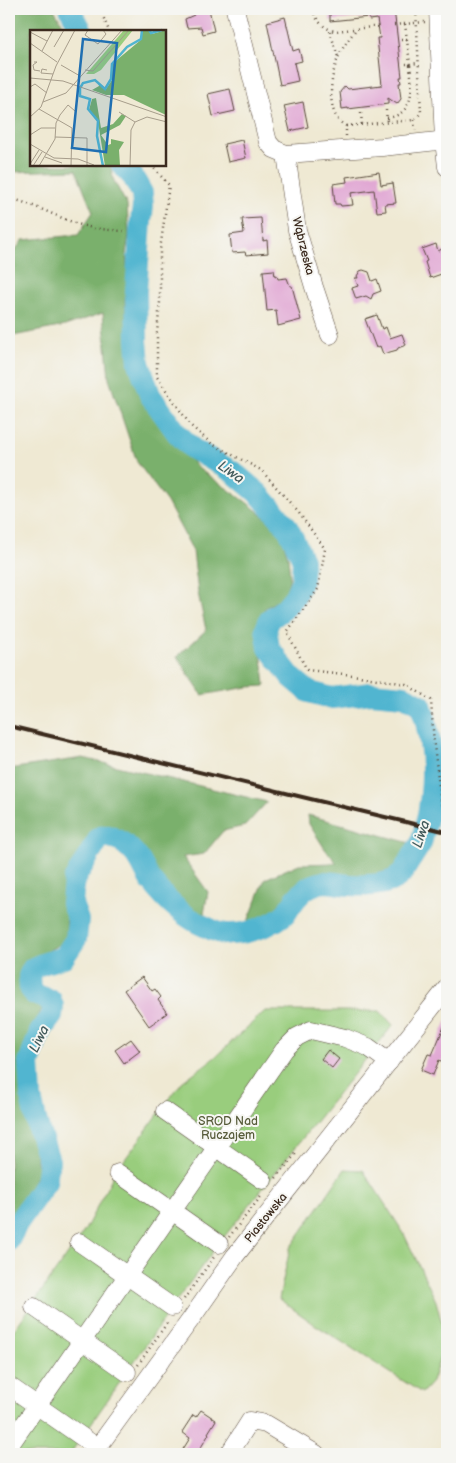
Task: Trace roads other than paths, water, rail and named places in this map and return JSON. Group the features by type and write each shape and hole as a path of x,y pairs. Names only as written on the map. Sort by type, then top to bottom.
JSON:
{"street":[{"path":"235,9 268,142 274,149 286,154 446,140"},
{"path":"438,9 447,167"},
{"name":"Wąbrzeska","path":"286,154 297,230 330,335"},
{"name":"Piastowska","path":"96,1451 235,1256 447,988"},
{"path":"9,1446 284,1050 297,1037 311,1030 345,1038 373,1049 389,1062"},
{"path":"165,1111 263,1180"},
{"path":"118,1173 219,1244"},
{"path":"79,1242 172,1307"},
{"path":"34,1307 127,1372"},
{"path":"9,1386 37,1405 96,1451"},
{"path":"229,1454 250,1421 266,1424 316,1454"}],"waterway":[{"name":"Liwa","path":"70,9 81,30"},
{"name":"Liwa","path":"9,1240 17,1224 46,1182 49,1161 31,1098 29,1063 40,1032 52,1016 53,1006 51,1000 34,994 30,988 29,976 33,968 64,957 76,939 78,920 72,904 74,880 100,837 117,839 131,850 157,888 183,913 214,931 225,934 243,933 268,925 282,917 294,901 315,884 330,882 350,885 371,885 391,881 401,875 421,843 431,794 431,749 421,705 404,696 371,693 332,698 309,692 291,677 269,648 266,629 270,619 284,609 295,596 302,580 303,560 286,525 259,494 233,472 193,449 177,433 150,395 139,363 137,341 136,291 143,207 142,193 133,177 123,166"}],"railway":[{"path":"9,726 447,832"}],"park label":[{"name":"SROD Nad Ruczajem","path":"228,1128"}]}
